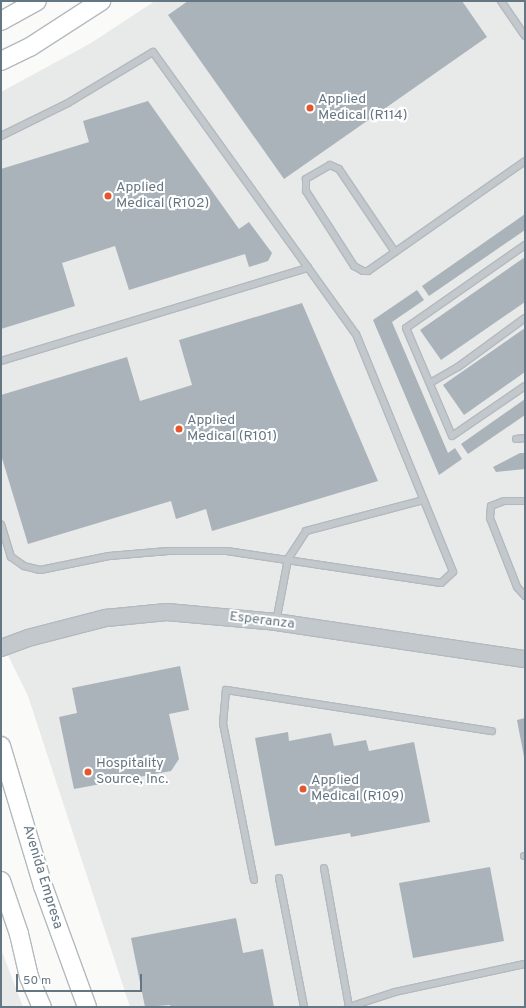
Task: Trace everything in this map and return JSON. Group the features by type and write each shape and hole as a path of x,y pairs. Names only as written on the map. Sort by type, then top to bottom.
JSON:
{"main road":[{"path":"1,21 37,1"},
{"path":"1,61 30,47 101,1"},
{"name":"Avenida Empresa","path":"1,746 43,886 87,1007"},
{"path":"1,881 19,934 29,977 42,1007"}],"street":[{"name":"Esperanza","path":"1,648 28,638 106,618 167,612 276,622 525,659"}],"lane":[{"path":"501,1 525,36"},
{"path":"1,136 68,103 153,52 356,334 453,572 441,583 228,551 168,551 109,556 40,570 24,566 11,557 1,524"},
{"path":"395,252 339,169 330,164 306,179 306,192 360,270 368,271 525,161"},
{"path":"525,245 406,328 452,436 525,386"},
{"path":"1,361 308,268"},
{"path":"430,382 458,367 525,318"},
{"path":"516,439 525,438"},
{"path":"276,622 288,559 306,532 423,500"},
{"path":"525,501 504,501 491,506 490,518 517,587 525,596"},
{"path":"254,880 224,724 226,690 492,731"},
{"path":"324,868 349,1007 395,992 525,964"},
{"path":"279,878 304,1007"}],"shaded area":[{"path":"155,1 525,1 525,1007 130,1007 28,696 1,641 1,92 91,43"},
{"path":"1,949 23,1007 1,1007"}],"building":[{"name":"Applied Medical (R114)","path":"188,1 462,1 487,37 284,179 168,15"},
{"name":"Applied Medical (R102)","path":"148,101 239,229 249,222 272,253 268,261 249,267 245,254 129,290 115,246 62,263 75,306 1,329 1,169 89,142 83,121"},
{"path":"525,214 525,230 429,296 422,286"},
{"path":"525,257 525,302 441,360 420,330"},
{"path":"417,290 424,300 392,322 448,453 455,448 462,459 439,475 373,320"},
{"name":"Applied Medical (R101)","path":"302,303 378,481 212,531 206,509 176,519 171,501 28,544 1,455 1,395 127,357 140,401 192,385 179,340"},
{"path":"525,328 525,372 464,415 443,385"},
{"path":"525,399 525,415 468,454 461,444"},
{"path":"520,453 525,453 525,469 496,472 493,467"},
{"path":"180,666 189,710 169,714 179,759 171,771 74,789 59,717 77,713 72,688"},
{"path":"525,718 525,757 524,757 517,720"},
{"path":"288,732 289,741 331,733 334,746 366,740 369,751 414,742 430,822 351,837 350,833 275,846 255,738"},
{"path":"490,867 504,941 413,958 399,883"},
{"path":"236,918 243,953 263,949 274,1007 171,1007 170,1005 145,1007 131,938"}],"place":[{"name":"Applied Medical (R114)","path":"310,108"},
{"name":"Applied Medical (R102)","path":"108,196"},
{"name":"Applied Medical (R101)","path":"179,429"},
{"name":"Hospitality Source, Inc.","path":"88,772"},
{"name":"Applied Medical (R109)","path":"303,789"}]}
